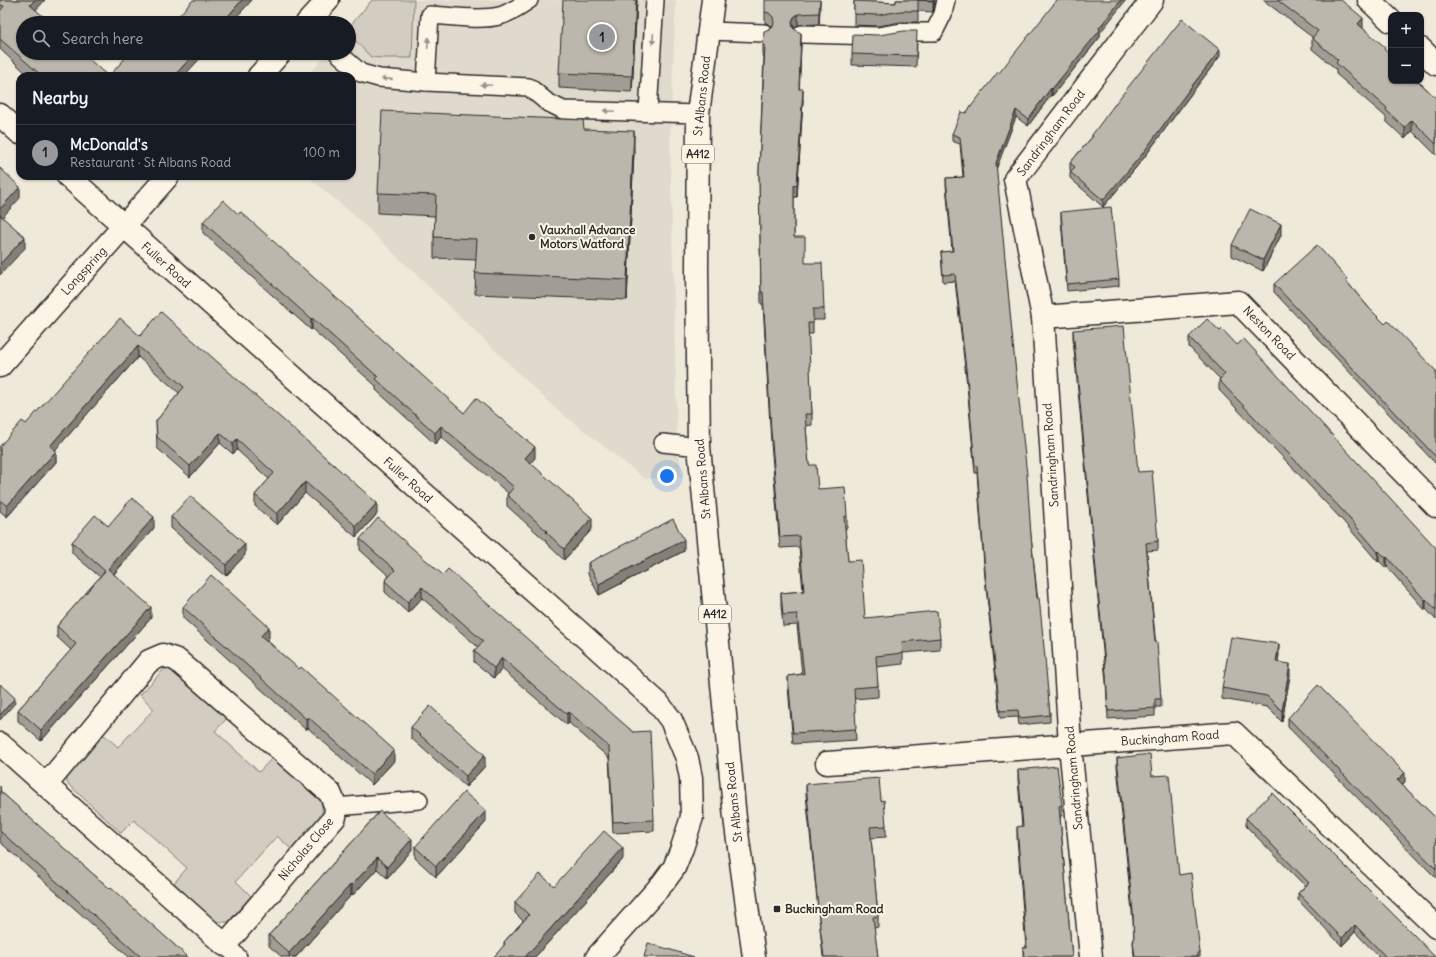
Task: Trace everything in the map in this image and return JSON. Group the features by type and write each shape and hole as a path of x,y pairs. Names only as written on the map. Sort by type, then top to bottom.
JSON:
{"street":[{"path":"313,16 328,0"},
{"name":"St Albans Road","path":"714,0 698,114 697,269 699,447 735,818 754,957"},
{"name":"Sandringham Road","path":"1091,957 1070,745 1043,317 1015,179 1152,0"},
{"path":"1369,0 1388,18"},
{"path":"1424,52 1436,64"},
{"path":"263,72 274,60"},
{"path":"0,115 16,129"},
{"name":"Fuller Road","path":"72,180 658,703 671,720 687,758 691,778 692,817 674,868 663,883 597,957"},
{"name":"Longspring","path":"0,366 165,180"},
{"name":"Neston Road","path":"1043,317 1238,302 1436,506"},
{"name":"Nicholas Close","path":"0,744 231,951 335,817 336,807 330,793 177,660 163,655 149,661 46,785"},
{"name":"Buckingham Road","path":"827,763 1234,733 1436,927"}],"lane":[{"path":"426,82 430,15 478,18 498,16 516,9 529,0"},
{"path":"648,112 655,0"},
{"path":"802,34 879,36 903,32 934,32 946,0"},
{"path":"709,31 764,32"},
{"path":"346,60 361,73 379,78 529,87 547,102 563,110 698,114"},
{"path":"663,443 699,447"},
{"path":"336,807 419,800"}],"shaded area":[{"path":"372,0 676,0 670,139 677,435 682,477 645,479 554,407 355,216 312,180 356,180 356,72 311,72 322,60 356,60 356,19"},
{"path":"372,0 414,0 412,58 371,57 356,41 356,19"},
{"path":"177,668 229,716 215,731 259,772 273,757 322,801 322,817 292,850 277,836 236,881 251,896 228,922 216,922 174,883 187,868 134,820 121,833 67,783 67,772 103,734 118,747 154,709 140,695 164,669"}],"building":[{"path":"0,0 35,0 30,5 43,16 16,16 16,53 0,39 0,11 4,6 0,5"},
{"path":"193,0 242,0 228,16 178,16"},
{"path":"563,0 636,0 632,76 559,73"},
{"path":"765,0 820,0 819,13 798,14 794,17 792,22 793,28 801,33 799,89 803,89 797,186 794,185 794,237 805,237 805,263 822,263 824,309 813,309 813,323 808,323 812,414 805,414 809,465 816,465 818,489 845,487 847,516 844,517 848,561 861,560 865,618 937,611 940,638 902,642 903,653 876,656 878,686 854,688 856,729 793,733 788,676 804,674 797,614 783,615 781,593 804,591 799,536 780,537 771,431 763,292 761,292 759,171 765,45 763,45 764,32 773,27 774,22 773,17 769,13 765,12"},
{"path":"896,0 918,0 918,11 901,11 878,15 854,14 854,1 896,3"},
{"path":"1057,0 1121,0 1099,28 1100,30 1052,89 1051,88 1028,119 1016,110 996,163 1027,475 1037,598 1039,598 1050,715 1019,718 1018,710 1000,711 985,571 977,466 975,466 955,274 943,275 941,252 953,251 946,178 964,177 960,137 952,134 961,112 966,113"},
{"path":"1277,0 1341,0 1363,18 1358,24 1385,47 1384,49 1388,53 1388,84 1421,84 1436,98 1436,144 1412,120 1405,128 1386,110 1387,108 1336,63 1338,60 1312,38 1318,31"},
{"path":"1182,19 1220,50 1143,153 1103,200 1070,172 1075,167 1070,163 1093,136 1092,135 1118,100"},
{"path":"904,31 917,31 916,56 852,54 853,34 879,35"},
{"path":"24,60 90,60 103,72 37,72"},
{"path":"124,60 189,60 178,72 113,72"},
{"name":"Vauxhall Advance Motors Watford","path":"382,111 583,120 584,129 634,131 627,280 475,273 477,239 434,237 436,195 378,193"},
{"path":"0,168 20,187 0,209"},
{"path":"223,200 238,214 241,212 464,413 476,398 535,447 525,458 592,518 564,549 546,532 547,531 507,495 514,487 441,426 435,433 376,379 378,377 203,222"},
{"path":"1111,207 1119,279 1067,284 1061,212"},
{"path":"1250,209 1281,224 1263,260 1232,245"},
{"path":"0,215 25,237 0,264"},
{"path":"1317,245 1347,279 1346,281 1369,308 1385,324 1388,321 1436,371 1436,457 1274,284"},
{"path":"161,312 377,503 356,526 305,482 277,514 255,495 274,473 237,439 233,444 220,433 190,466 157,437 156,421 184,387 138,346 50,446 56,451 7,506 0,500 0,446 22,421 26,424 120,318 140,336"},
{"path":"1207,319 1220,331 1222,329 1237,345 1244,339 1436,548 1436,610 1426,599 1425,600 1387,557 1386,558 1379,551 1378,552 1343,511 1219,380 1225,374 1189,337"},
{"path":"1124,326 1138,472 1152,471 1158,541 1146,543 1155,642 1157,642 1161,699 1155,699 1155,708 1108,711 1106,674 1073,330"},
{"path":"190,496 245,544 226,565 171,517"},
{"path":"132,498 154,517 108,569 151,607 41,730 18,710 76,644 57,626 105,571 72,542 95,515 108,526"},
{"path":"378,518 443,575 448,569 633,732 650,731 654,820 613,822 609,747 569,712 567,714 502,658 494,668 474,651 483,641 422,587 408,602 385,581 395,570 360,539"},
{"path":"673,519 684,540 599,584 588,563"},
{"path":"211,575 269,627 261,636 299,669 301,667 394,750 372,774 308,717 306,719 183,607"},
{"path":"1231,637 1279,644 1276,662 1290,664 1282,711 1267,696 1222,688"},
{"path":"0,684 15,698 0,715"},
{"path":"1318,685 1405,773 1397,780 1436,818 1436,869 1288,718"},
{"path":"430,706 485,755 466,776 411,727"},
{"path":"1150,754 1152,776 1169,775 1179,875 1191,873 1200,953 1197,953 1198,957 1135,957 1133,941 1133,912 1117,758"},
{"path":"1057,766 1062,805 1059,806 1072,957 1024,957 1023,948 1027,948 1017,827 1023,826 1018,770"},
{"path":"879,778 881,801 884,800 886,826 870,827 878,916 873,917 878,957 824,957 806,784"},
{"path":"0,791 188,957 141,957 0,831"},
{"path":"464,792 486,811 436,866 415,847"},
{"path":"1272,793 1435,957 1386,957 1355,925 1342,938 1298,893 1309,883 1246,818"},
{"path":"380,811 412,839 387,867 377,858 352,885 351,884 289,953 269,935"},
{"path":"604,831 623,848 525,957 494,957 505,944 504,942 529,915 515,902 540,874 554,886"},
{"path":"648,943 694,957 644,957"}],"place":[{"name":"McDonald's","path":"602,37"},
{"name":"Vauxhall Advance Motors Watford","path":"532,237"},
{"name":"Buckingham Road","path":"777,909"}]}
